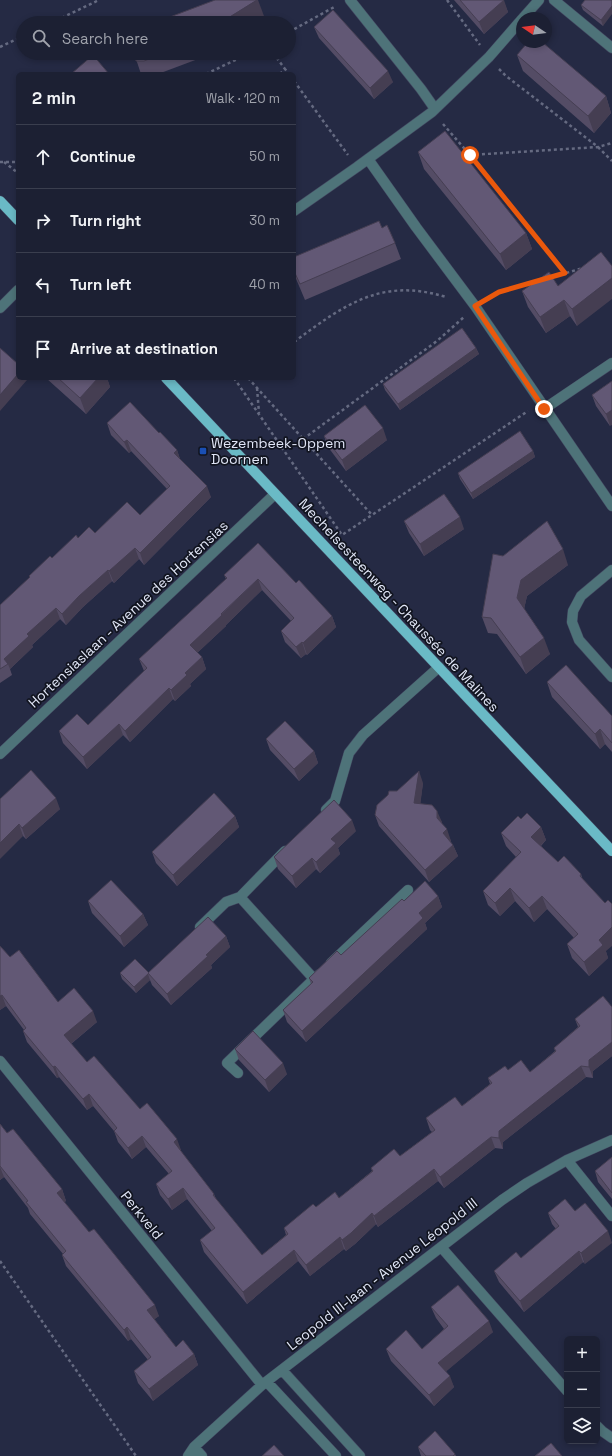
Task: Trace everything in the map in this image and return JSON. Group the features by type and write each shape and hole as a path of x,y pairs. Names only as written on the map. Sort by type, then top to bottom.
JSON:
{"main road":[{"path":"0,201 16,218"},
{"name":"Mechelsesteenweg - Chaussée de Malines","path":"168,380 612,850"}],"street":[{"path":"528,12 539,0"},
{"path":"554,0 612,48"},
{"path":"345,2 421,89 433,111"},
{"path":"296,210 433,111 488,57 516,25"},
{"path":"368,159 416,227 475,306 542,406 612,506"},
{"path":"0,308 16,292"},
{"path":"542,406 612,363"},
{"name":"Hortensiaslaan - Avenue des Hortensias","path":"0,754 275,494"},
{"path":"612,570 581,596 573,611 572,622 579,640 612,677"},
{"path":"319,817 335,801 349,754 363,735 439,667"},
{"path":"195,932 226,902 240,897 294,842"},
{"path":"238,1073 227,1063 408,890"},
{"path":"240,897 314,980"},
{"name":"Perkveld","path":"0,1061 264,1383 336,1456"},
{"name":"Leopold III-laan - Avenue Léopold III","path":"191,1452 264,1383 502,1200 527,1183 567,1160 612,1140"},
{"path":"567,1160 612,1216"},
{"path":"441,1247 564,1388"},
{"path":"282,1370 360,1456"},
{"path":"600,1429 612,1438"},
{"path":"191,1452 202,1456"}],"path":[{"path":"66,16 99,0"},
{"path":"447,0 488,57 506,76 598,147 612,161"},
{"path":"296,28 345,2"},
{"path":"0,47 16,39"},
{"path":"210,72 235,60"},
{"path":"279,60 287,72"},
{"path":"282,72 285,69"},
{"path":"296,84 357,167"},
{"path":"433,111 565,273"},
{"path":"470,155 598,147 612,143"},
{"path":"0,162 16,162"},
{"path":"4,162 16,171"},
{"path":"303,439 437,341 475,306 499,292 585,267"},
{"path":"296,341 348,305 362,298 376,294 411,290 444,296 475,306"},
{"path":"235,380 342,535 542,406"},
{"path":"250,380 372,515"},
{"path":"257,388 259,414"},
{"path":"0,1261 136,1456"}],"building":[{"path":"215,0 257,0 231,16 173,16"},
{"path":"460,0 504,0 479,22"},
{"path":"585,0 612,0 612,6 601,20 581,5"},
{"path":"333,10 388,71 370,88 314,27"},
{"path":"523,48 549,48 606,96 588,116 517,55"},
{"path":"87,60 97,60 107,72 73,72"},
{"path":"445,131 526,233 500,254 418,152"},
{"path":"379,221 382,228 387,225 395,243 300,284 296,275 296,256"},
{"path":"601,252 612,266 612,278 572,309 564,300 540,317 522,291 549,272 558,286"},
{"path":"462,328 476,348 398,404 383,384"},
{"path":"0,348 16,362 16,376 0,395"},
{"path":"60,380 96,380 80,398"},
{"path":"612,381 612,410 606,414 592,395"},
{"path":"130,402 177,450 174,453 207,486 140,553 135,548 79,596 62,614 56,608 27,634 29,636 4,659 8,664 0,669 0,605 50,556 52,558 76,535 78,538 89,527 95,533 127,502 140,515 170,486 127,440 124,442 107,423"},
{"path":"365,405 383,428 342,460 324,436"},
{"path":"520,431 533,451 471,493 458,473"},
{"path":"444,494 460,517 420,544 404,521"},
{"path":"547,521 563,549 521,580 517,598 544,638 520,657 491,618 482,617 493,554 503,556"},
{"path":"258,543 296,583 299,580 332,616 303,643 302,642 296,647 281,631 294,618 258,579 190,645 202,657 185,673 187,675 171,690 169,688 125,731 119,724 83,757 59,731 77,714 88,725 147,668 139,659 227,578 224,575"},
{"path":"566,665 612,716 612,743 600,729 595,734 547,682"},
{"path":"285,721 314,751 294,769 266,739"},
{"path":"31,770 56,798 22,828 19,824 0,843 0,799"},
{"path":"419,771 414,803 432,805 437,811 437,818 447,829 443,833 453,845 425,870 375,815 377,805 388,795 389,791 397,791"},
{"path":"214,793 235,816 173,875 152,852"},
{"path":"334,800 352,820 331,839 336,843 316,862 312,858 292,876 274,857"},
{"path":"527,813 541,827 531,837 558,862 564,856 605,903 608,900 612,904 612,927 599,940 603,945 584,962 567,944 578,934 542,896 529,908 510,888 495,903 483,891 521,852 501,833 518,816 521,819"},
{"path":"111,880 143,914 120,936 88,901"},
{"path":"425,881 438,896 419,913 423,918 302,1031 283,1010 313,982 309,978 337,951 341,955 402,899 404,901"},
{"path":"208,917 226,936 206,955 208,956 167,994 148,973"},
{"path":"0,946 10,957 19,950 58,1002 74,988 93,1011 64,1035 87,1062 94,1056 140,1109 147,1103 177,1139 174,1142 214,1194 213,1195 262,1255 288,1234 284,1228 313,1204 316,1207 335,1192 339,1198 373,1171 371,1168 394,1149 400,1156 435,1130 426,1118 455,1097 462,1106 492,1083 488,1078 505,1066 508,1070 521,1060 530,1072 556,1051 554,1048 580,1026 575,1019 603,996 612,1007 612,1042 589,1060 589,1067 581,1066 499,1131 499,1138 491,1137 440,1177 434,1169 374,1216 372,1213 342,1240 340,1237 306,1265 294,1250 243,1292 200,1240 215,1228 183,1188 168,1199 156,1184 172,1171 142,1136 128,1148 114,1131 117,1128 89,1094 83,1099 55,1066 53,1067 23,1031 26,1028 2,995 0,996"},
{"path":"135,959 149,973 134,987 120,973"},
{"path":"253,1031 283,1063 265,1080 235,1049"},
{"path":"0,1124 7,1133 13,1129 62,1189 57,1193 89,1232 94,1229 155,1305 147,1310 176,1347 183,1340 194,1354 149,1389 134,1371 151,1357 127,1327 124,1330 62,1255 66,1251 26,1202 28,1201 0,1166"},
{"path":"612,1157 612,1193 595,1171"},
{"path":"565,1199 575,1211 585,1203 608,1231 581,1253 579,1251 520,1301 494,1271 516,1252 521,1258 559,1226 548,1213"},
{"path":"458,1285 489,1321 438,1363 450,1376 429,1395 386,1349 406,1330 422,1349 448,1326 431,1307"},
{"path":"435,1431 455,1454 453,1456 426,1456 418,1447"},
{"path":"551,1443 562,1456 535,1456"},
{"path":"274,1445 284,1456 262,1456"}],"place":[{"name":"Wezembeek-Oppem Doornen","path":"203,451"}],"route":[{"path":"470,155 565,273 499,292 475,306 544,409"}]}
